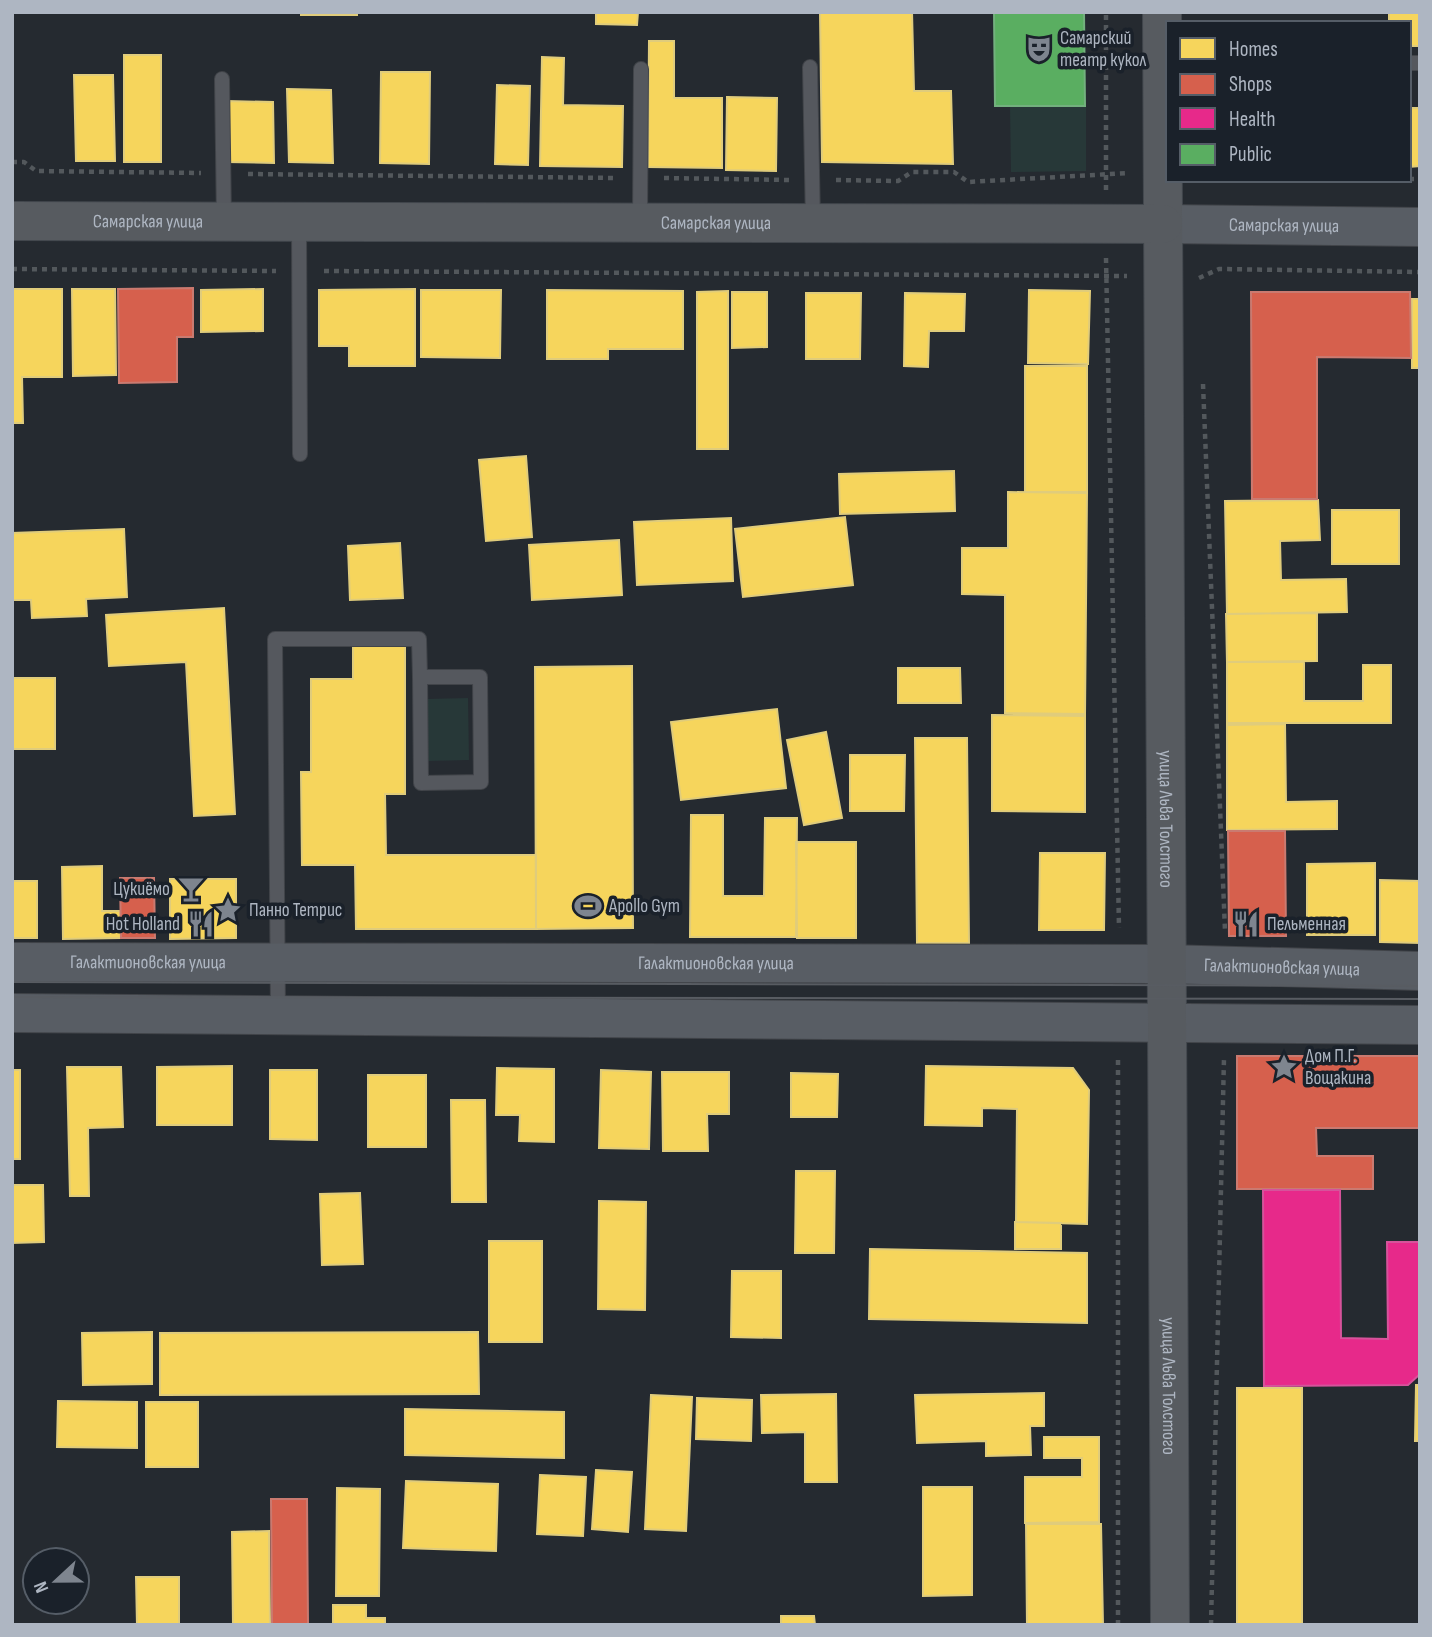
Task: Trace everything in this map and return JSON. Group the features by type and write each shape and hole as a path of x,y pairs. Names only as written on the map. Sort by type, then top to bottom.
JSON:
{"main road":[{"name":"улица Льва Толстого","path":"1162,12 1170,1625"},
{"name":"Самарская улица","path":"12,221 1420,227"},
{"name":"Галактионовская улица","path":"12,962 1166,964 1420,971"},
{"path":"12,1013 1420,1025"}],"lane":[{"path":"810,67 813,224"},
{"path":"640,69 640,223"},
{"path":"222,79 224,222"},
{"path":"299,222 300,454"},
{"path":"278,1015 275,639 419,639 421,783 481,782 480,677 420,677"}],"path":[{"path":"1105,225 1106,12"},
{"path":"12,162 24,162 36,172 898,181 912,172 954,172 968,182 1163,170"},
{"path":"12,269 1120,275"},
{"path":"1190,278 1199,278 1219,269 1420,272"}],"shaded area":[{"path":"1010,106 1086,106 1086,171 1011,172"},
{"path":"468,698 469,760 428,761 427,699"}],"building: Homes":[{"path":"301,12 357,12 357,15 301,15"},
{"path":"596,12 638,12 637,25 596,24"},
{"path":"820,12 912,12 914,91 951,91 953,164 822,162"},
{"path":"1389,12 1420,12 1420,46 1411,46 1411,21 1389,21"},
{"path":"649,41 674,41 674,98 722,98 722,168 648,167"},
{"path":"124,55 161,55 161,162 124,162"},
{"path":"542,57 564,58 563,105 623,106 622,167 540,166"},
{"path":"381,72 430,72 429,164 380,163"},
{"path":"74,75 113,75 115,161 76,161"},
{"path":"497,85 530,86 528,165 495,164"},
{"path":"287,89 331,90 333,163 289,162"},
{"path":"727,97 777,98 776,171 726,170"},
{"path":"226,101 273,102 274,163 227,162"},
{"path":"1411,108 1420,108 1420,166 1411,167"},
{"path":"12,289 62,289 62,377 22,377 23,423 12,423"},
{"path":"72,289 115,289 116,375 73,376"},
{"path":"263,289 263,331 201,332 201,290"},
{"path":"415,289 415,366 349,366 349,346 319,346 319,290"},
{"path":"421,290 501,290 500,358 421,357"},
{"path":"547,290 683,291 683,349 608,349 608,359 547,359"},
{"path":"1029,290 1090,291 1088,364 1028,363"},
{"path":"728,291 728,449 697,449 697,292"},
{"path":"732,292 767,292 767,347 732,348"},
{"path":"806,293 861,293 860,359 806,359"},
{"path":"905,293 965,294 964,331 929,331 928,367 904,366"},
{"path":"1412,299 1420,299 1420,368 1412,368"},
{"path":"1025,366 1087,366 1087,492 1025,492"},
{"path":"526,456 532,537 486,541 479,460"},
{"path":"954,471 955,511 840,514 839,474"},
{"path":"1008,492 1087,493 1085,714 1005,713 1005,595 962,594 962,548 1008,548"},
{"path":"1318,500 1320,540 1280,541 1281,580 1346,579 1347,612 1227,614 1225,501"},
{"path":"1332,510 1399,510 1399,564 1332,564"},
{"path":"845,517 853,585 743,597 735,529"},
{"path":"731,518 733,581 637,585 634,522"},
{"path":"124,529 127,597 86,599 87,616 32,618 31,600 12,600 12,533"},
{"path":"619,540 622,595 532,600 529,545"},
{"path":"400,543 403,598 350,600 348,546"},
{"path":"224,608 235,814 194,816 186,662 109,666 106,615"},
{"path":"1317,613 1317,661 1227,662 1226,614"},
{"path":"353,640 405,640 405,794 385,794 386,855 536,855 536,929 356,929 355,865 302,865 301,772 311,772 311,679 353,679"},
{"path":"1227,662 1304,662 1304,701 1363,701 1363,665 1391,665 1391,723 1227,723"},
{"path":"632,666 633,928 536,929 535,667"},
{"path":"898,668 960,668 961,703 898,703"},
{"path":"12,678 55,678 55,749 12,749"},
{"path":"777,709 786,788 681,800 671,722"},
{"path":"992,715 1085,716 1085,812 992,811"},
{"path":"1285,724 1286,802 1337,801 1337,829 1227,830 1227,725"},
{"path":"826,732 842,818 804,825 787,740"},
{"path":"915,738 967,738 969,943 917,943"},
{"path":"850,755 905,755 904,811 850,811"},
{"path":"691,815 723,815 723,896 764,896 765,818 797,818 796,937 690,937"},
{"path":"796,842 856,842 856,938 797,938"},
{"path":"1040,853 1105,853 1104,930 1039,930"},
{"path":"1375,863 1375,935 1307,935 1307,864"},
{"path":"102,866 102,911 120,911 121,938 63,939 62,867"},
{"path":"170,879 236,879 236,938 170,939"},
{"path":"1380,880 1420,881 1420,943 1380,942"},
{"path":"12,881 37,881 37,938 12,938"},
{"path":"232,1066 232,1125 157,1125 157,1067"},
{"path":"926,1066 1073,1068 1089,1090 1087,1224 1016,1222 1017,1109 982,1108 982,1126 925,1125"},
{"path":"67,1067 121,1067 123,1127 88,1128 89,1196 70,1196"},
{"path":"497,1068 554,1069 554,1142 519,1141 520,1115 496,1115"},
{"path":"12,1070 20,1070 20,1159 12,1159"},
{"path":"270,1070 317,1070 317,1140 270,1139"},
{"path":"601,1070 651,1072 649,1149 599,1148"},
{"path":"662,1072 729,1072 729,1114 707,1114 708,1151 663,1151"},
{"path":"791,1073 838,1074 837,1117 791,1117"},
{"path":"368,1075 426,1075 426,1147 368,1147"},
{"path":"451,1100 485,1100 486,1202 452,1202"},
{"path":"796,1171 835,1171 834,1253 795,1253"},
{"path":"12,1185 43,1185 44,1242 12,1243"},
{"path":"360,1193 363,1264 322,1265 320,1194"},
{"path":"599,1201 646,1202 645,1310 598,1309"},
{"path":"1015,1222 1061,1223 1061,1249 1015,1249"},
{"path":"489,1241 542,1241 542,1342 489,1342"},
{"path":"870,1249 1087,1253 1087,1323 869,1319"},
{"path":"732,1271 781,1271 781,1338 731,1337"},
{"path":"152,1332 152,1384 83,1385 82,1333"},
{"path":"478,1332 479,1394 160,1395 160,1333"},
{"path":"1416,1385 1420,1385 1420,1441 1415,1441"},
{"path":"1237,1388 1302,1388 1302,1625 1237,1625"},
{"path":"1044,1393 1044,1426 1030,1426 1031,1455 986,1456 986,1441 917,1443 915,1395"},
{"path":"836,1394 837,1482 805,1482 805,1432 762,1433 761,1395"},
{"path":"651,1395 692,1397 686,1531 645,1529"},
{"path":"697,1398 752,1400 751,1441 696,1439"},
{"path":"58,1401 137,1402 137,1448 57,1447"},
{"path":"146,1402 198,1402 198,1467 146,1467"},
{"path":"405,1409 564,1412 564,1458 405,1455"},
{"path":"1044,1437 1099,1437 1099,1522 1025,1523 1025,1477 1082,1477 1082,1458 1044,1458"},
{"path":"596,1470 632,1472 628,1532 592,1529"},
{"path":"540,1475 586,1477 583,1536 537,1534"},
{"path":"406,1481 498,1484 496,1551 403,1548"},
{"path":"923,1487 972,1487 972,1595 923,1596"},
{"path":"337,1488 380,1489 379,1596 336,1596"},
{"path":"1026,1524 1101,1524 1103,1625 1027,1625"},
{"path":"269,1531 270,1625 233,1625 232,1532"},
{"path":"136,1577 179,1577 179,1625 137,1625"},
{"path":"333,1605 366,1605 366,1618 385,1618 385,1625 333,1625"},
{"path":"781,1616 814,1616 815,1625 781,1625"}],"building: Shops":[{"path":"193,288 193,337 177,337 177,382 119,383 118,289"},
{"path":"1251,292 1410,292 1411,358 1317,357 1317,499 1252,499"},
{"path":"1228,831 1285,831 1286,936 1229,936"},
{"path":"120,878 154,878 155,938 121,938"},
{"path":"1237,1056 1420,1056 1420,1128 1316,1128 1317,1156 1373,1156 1373,1189 1237,1189"},
{"path":"271,1499 307,1499 308,1625 272,1625"}],"building: Health":[{"path":"1263,1190 1340,1190 1341,1338 1388,1339 1387,1242 1420,1242 1420,1374 1408,1385 1264,1386"}],"building: Public":[{"name":"Самарский театр кукол","path":"994,12 1084,12 1085,106 995,106"}],"tram line":[{"path":"12,982 1420,986"},
{"path":"12,997 1420,999"}],"place":[{"name":"Самарский театр кукол","path":"1039,49"},
{"name":"Цукиёмо","path":"191,889"},
{"name":"Apollo Gym","path":"588,906"},
{"name":"Панно Тетрис","path":"228,910"},
{"name":"Hot Holland","path":"201,924"},
{"name":"Пельменная","path":"1246,924"},
{"name":"Дом П.Г. Вощакина","path":"1284,1067"}]}
